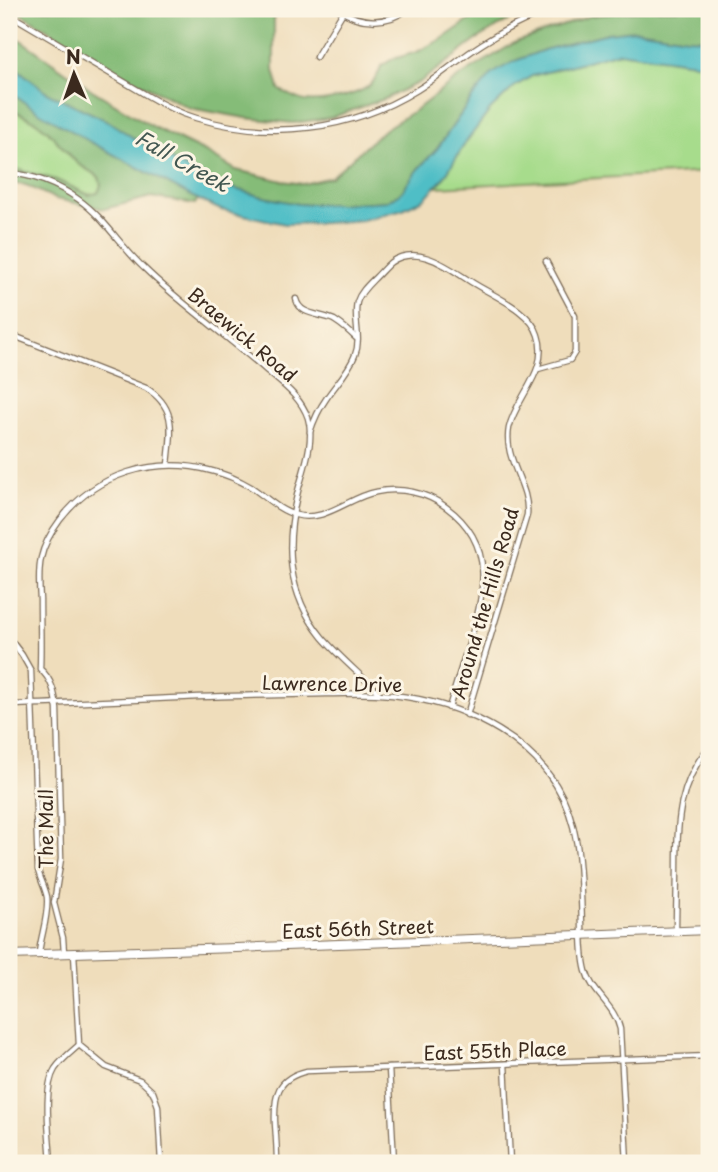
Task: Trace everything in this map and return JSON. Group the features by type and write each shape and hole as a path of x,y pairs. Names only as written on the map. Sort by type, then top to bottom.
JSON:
{"main road":[{"name":"East 56th Street","path":"9,955 709,930"}],"street":[{"path":"316,57 341,10 358,19 379,21 393,18 408,9"},
{"path":"9,14 171,108 224,125 271,130 326,125 385,107 428,84 498,34 554,9"},
{"name":"Braewick Road","path":"9,173 52,185 91,209 141,266 294,395 304,408 310,432"},
{"name":"Around the Hills Road","path":"310,432 320,408 355,356 356,306 361,293 391,262 405,256 422,256 445,266 527,316 534,325 540,339 537,369 515,412 508,433 510,457 526,500 527,518 467,715"},
{"path":"537,369 570,360 575,352 575,313 546,261"},
{"path":"296,299 297,305 302,309 332,319 357,338"},
{"path":"9,334 153,392 166,407 170,418 168,465"},
{"path":"310,432 292,514 290,556 294,579 303,606 314,626 380,694"},
{"path":"40,669 39,571 52,531 66,512 92,489 137,469 168,465 197,468 227,476 250,487 292,514 304,517 321,515 364,495 393,489 429,497 446,507 461,520 471,534 479,552 482,572 479,612 449,708"},
{"path":"9,638 31,671 40,669"},
{"path":"40,669 50,682 56,703"},
{"name":"The Mall","path":"31,671 38,870 47,901 39,954"},
{"name":"Lawrence Drive","path":"9,705 380,694 449,708 499,730 522,746 544,769 560,793 570,816 578,847 583,959 588,977 614,1012 621,1032 627,1163"},
{"name":"The Mall","path":"56,703 61,859 54,901 69,953 79,1045"},
{"path":"676,932 679,815 689,779 709,747"},
{"path":"47,901 54,901"},
{"path":"46,917 57,917"},
{"path":"51,1163 48,1085 59,1064 79,1045 106,1067 140,1080 153,1092 158,1109 160,1163"},
{"name":"East 55th Place","path":"277,1163 275,1102 279,1088 294,1075 307,1071 709,1056"},
{"path":"505,1064 510,1163"},
{"path":"389,1068 394,1163"}],"green space":[{"path":"13,9 274,9 274,70 279,89 298,99 312,101 339,98 364,89 376,78 381,66 442,39 486,9 536,9 513,18 482,36 420,82 387,98 330,118 293,123 190,108 128,77"},
{"path":"651,9 709,9 709,39 636,30 608,33 544,50 515,61 472,98 437,149 401,193 387,201 298,204 215,183 150,149 108,121 48,93 9,60 9,32 92,90 155,128 236,170 303,184 331,177 385,129 459,77 516,42 590,16"},
{"path":"619,52 709,65 709,172 436,187 490,110 514,87 532,76"},
{"path":"9,92 78,135 198,199 195,204 151,197 104,209 56,199 26,185 9,183 9,169 13,168 56,180 89,195 98,193 101,185 99,177 77,163 48,131 9,108"},
{"path":"9,108 35,121 48,131 77,163 99,177 101,185 98,193 89,195 56,180 9,169"}],"water":[{"name":"Fall Creek","path":"636,30 709,39 709,65 619,52 532,76 514,87 490,110 443,179 424,199 403,209 362,220 285,224 221,210 94,144 9,92 9,60 48,93 108,121 150,149 215,183 298,204 387,201 401,193 492,74 515,61 544,50 608,33"}]}
